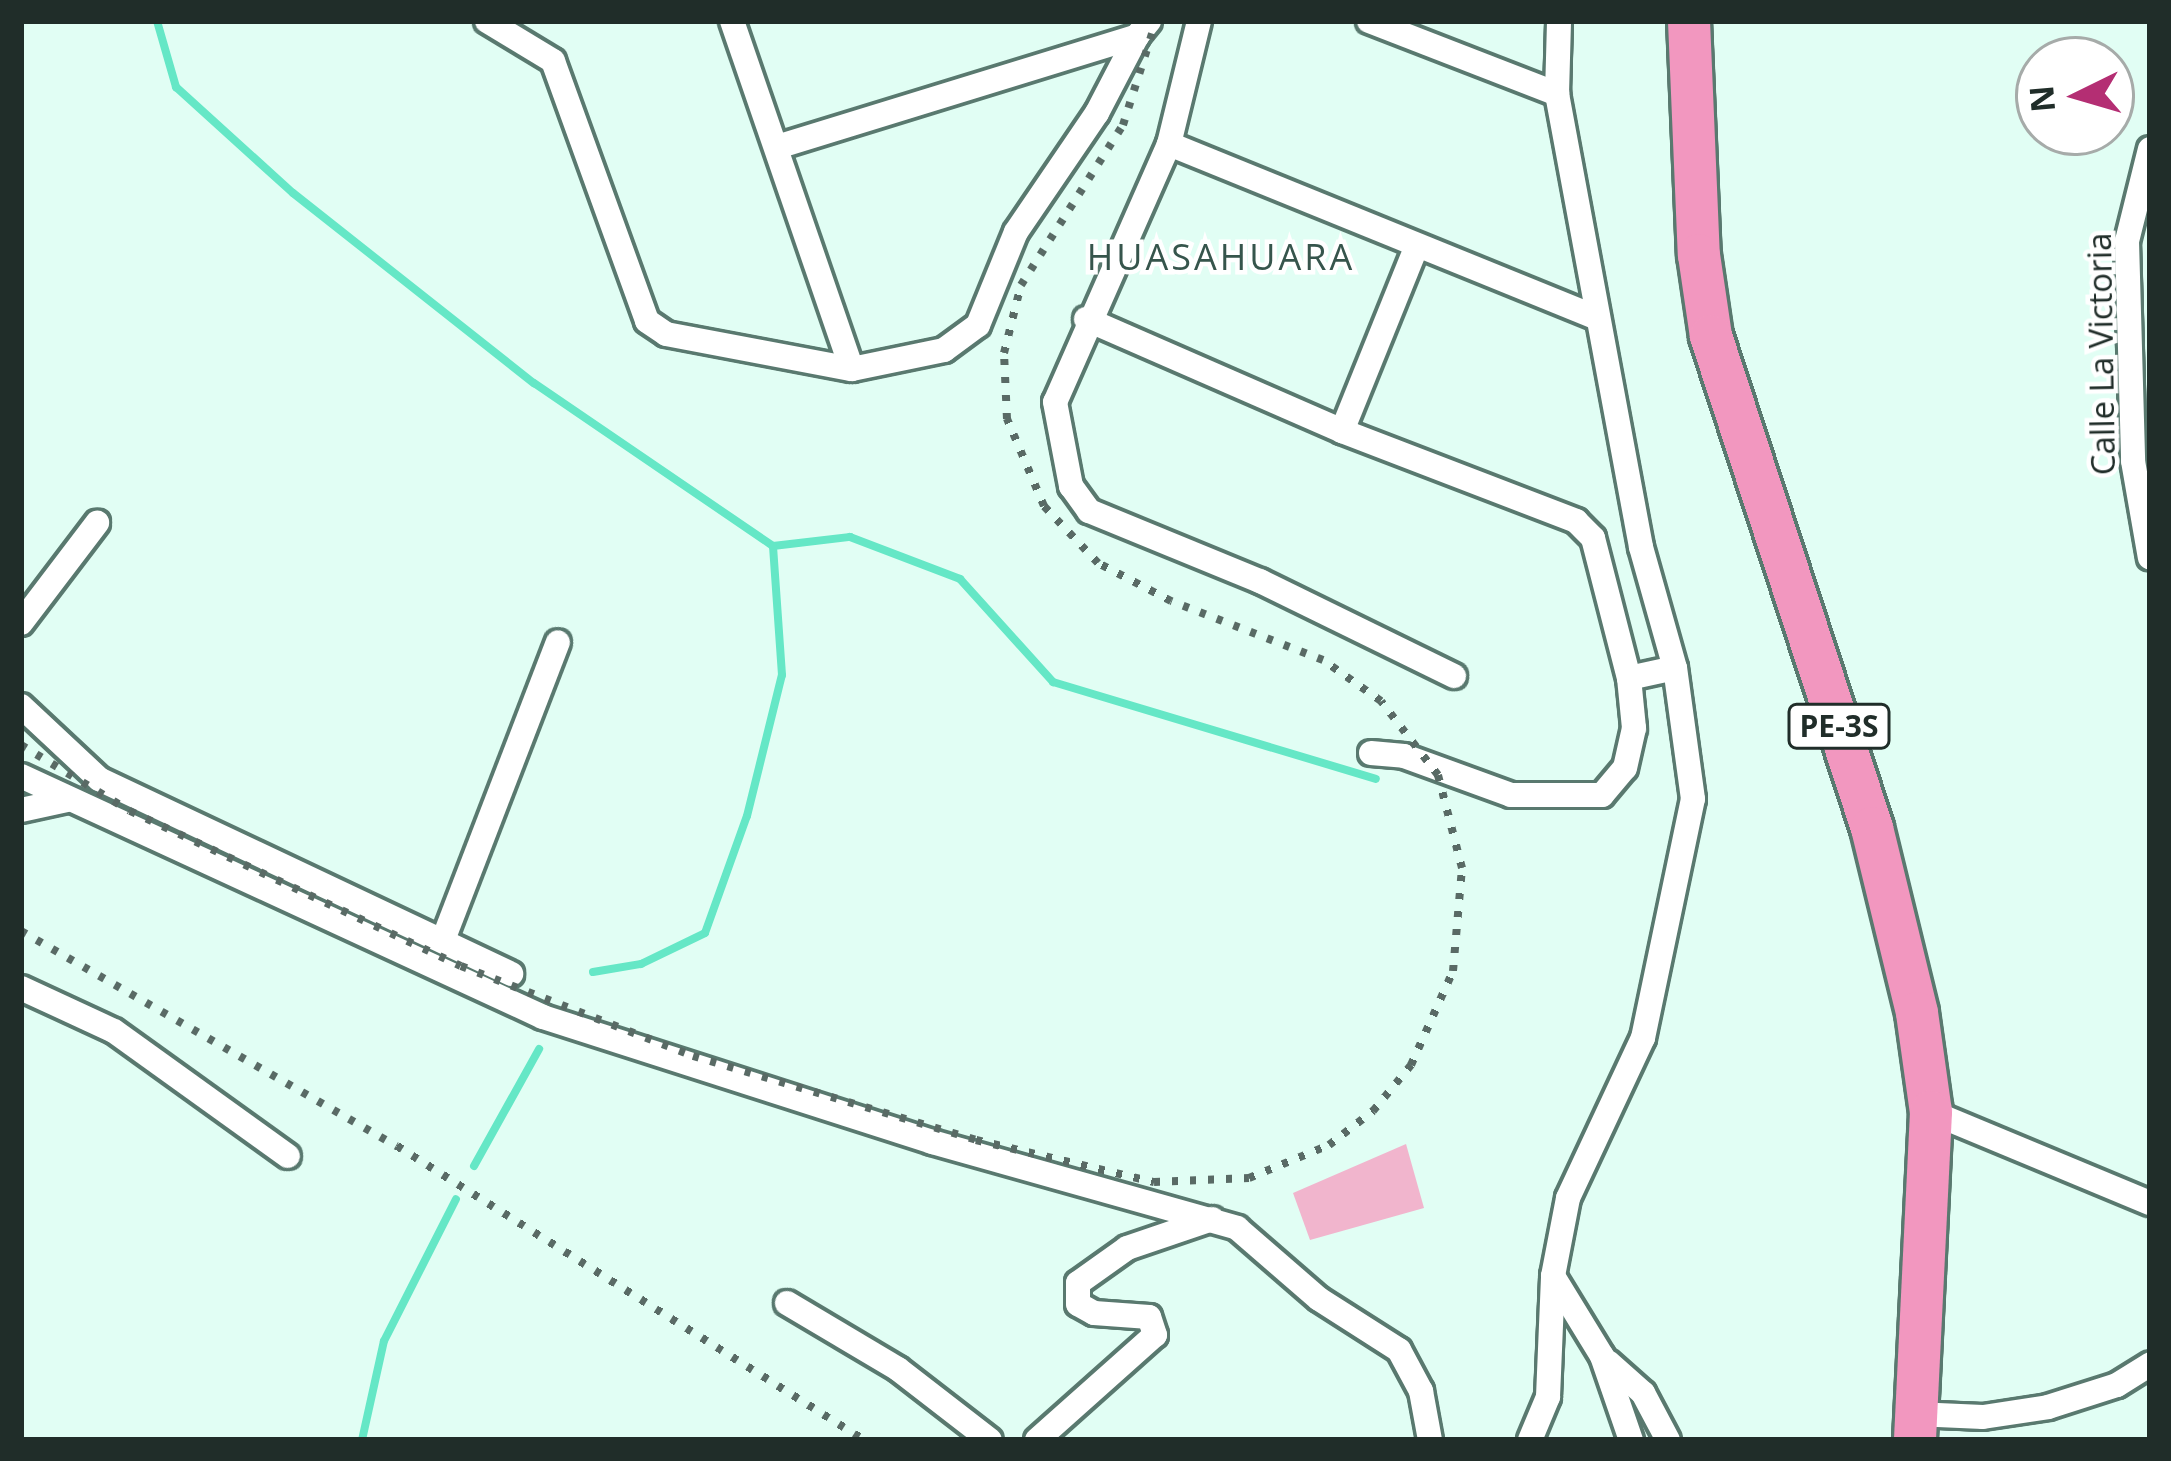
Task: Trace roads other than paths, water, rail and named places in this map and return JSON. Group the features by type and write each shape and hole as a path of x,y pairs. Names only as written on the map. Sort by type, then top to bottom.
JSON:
{"highway":[{"name":"PE-3S","path":"1689,21 1699,255 1711,336 1872,828 1899,925 1931,1112 1915,1427"}],"street":[{"path":"487,21 553,62 646,321 666,334 852,368 944,350 978,325 1016,232 1097,113 1143,28"},
{"path":"732,21 852,368"},
{"path":"1199,21 1169,144 1086,319 1055,403 1071,486 1089,511 1260,580 1454,676"},
{"path":"1369,21 1557,94"},
{"path":"1531,1440 1548,1397 1553,1276 1568,1198 1643,1038 1693,799 1675,668 1641,547 1557,94 1559,21"},
{"path":"777,147 1143,28"},
{"path":"1169,144 1415,250 1597,318"},
{"name":"Calle La Victoria","path":"2150,149 2127,241 2133,461 2150,558"},
{"path":"1342,431 1415,250"},
{"path":"1086,319 1342,431 1587,529 1630,678 1634,728 1625,768 1602,795 1510,796 1404,756 1371,753"},
{"path":"21,623 97,524"},
{"path":"461,981 452,944 558,642"},
{"path":"1630,678 1675,668"},
{"path":"21,706 99,779 512,974"},
{"path":"21,776 461,981 667,1059 1214,1218 1254,1239 1319,1299 1399,1350 1421,1390 1430,1440"},
{"path":"21,810 67,800"},
{"path":"21,988 114,1031 288,1156"},
{"path":"1931,1112 2150,1203"},
{"path":"1037,1440 1156,1335 1149,1317 1101,1315 1078,1304 1078,1283 1127,1248 1214,1218"},
{"path":"1553,1276 1602,1356 1631,1440"},
{"path":"787,1303 898,1369 990,1440"},
{"path":"1602,1356 1643,1393 1668,1440"},
{"path":"1915,1427 2048,1407 2098,1393 2150,1364"}],"waterway":[{"path":"157,21 176,87 293,193 534,383 773,546 850,537 960,579 1053,682 1376,779"},
{"path":"593,972 641,964 705,933 747,816 782,675 773,546"},
{"path":"474,1166 539,1049"},
{"path":"362,1440 384,1341 456,1199"}],"railway":[{"path":"21,745 130,811 461,966 693,1056 976,1140 1154,1182 1249,1178 1329,1145 1373,1111 1411,1065 1453,971 1462,868 1438,775 1381,701 1323,660 1171,601 1098,563 1044,506 1007,419 1004,353 1021,285 1123,125 1156,21"},
{"path":"21,931 397,1146 864,1440"}],"district":[{"name":"HUASAHUARA","path":"1221,257"}]}
